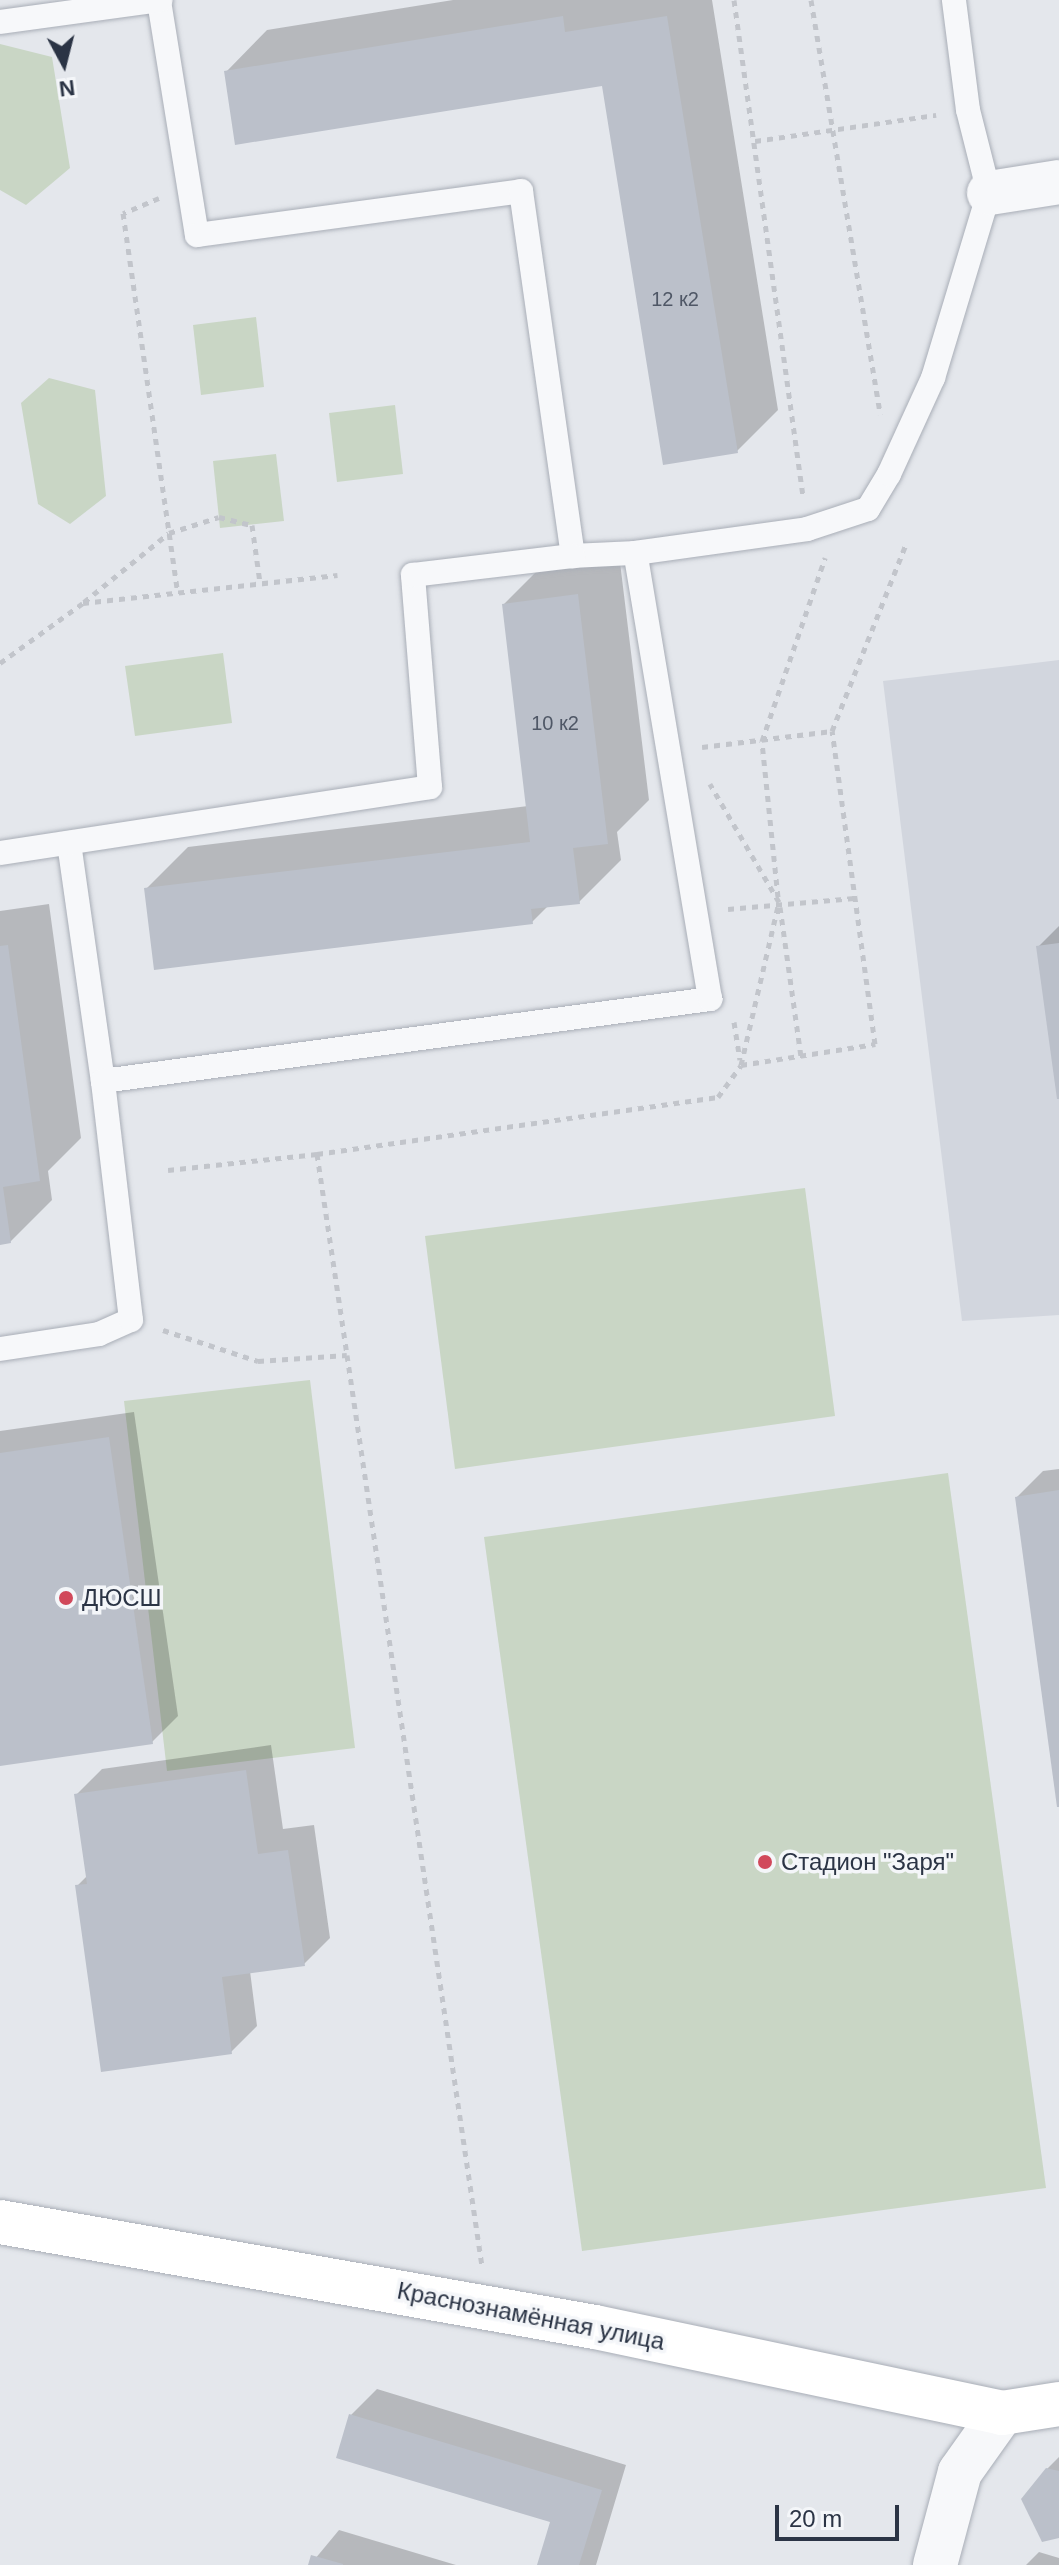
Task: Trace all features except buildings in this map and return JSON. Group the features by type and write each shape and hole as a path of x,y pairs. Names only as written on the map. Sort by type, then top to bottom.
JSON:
{"street":[{"path":"989,193 1059,182"},
{"name":"Краснознамённая улица","path":"0,2222 579,2324 1002,2413 1059,2404"},
{"path":"935,2565 960,2472 1002,2413"}],"lane":[{"path":"0,22 160,0 197,235 521,191 573,556"},
{"path":"0,853 430,787 413,575 573,556 635,553 807,529 868,509 889,474 933,378 989,193 968,110 954,0"},
{"path":"103,1081 710,999 635,553"},
{"path":"0,1349 99,1334 131,1320 103,1081 69,843"}],"path":[{"path":"734,0 807,529"},
{"path":"811,0 889,474"},
{"path":"755,141 968,110"},
{"path":"178,593 123,213 189,186"},
{"path":"0,663 83,603 169,533 219,517 252,525 260,583"},
{"path":"741,1065 875,1044 832,731 907,542"},
{"path":"801,1056 779,902 762,741 827,553"},
{"path":"83,603 337,575"},
{"path":"689,748 832,731"},
{"path":"168,1170 317,1154 718,1097 741,1065 779,902 704,774"},
{"path":"715,911 779,902 855,898"},
{"path":"733,1019 741,1065"},
{"path":"317,1154 485,2283"},
{"path":"131,1320 258,1361 347,1355"}],"shaded area":[{"path":"1059,660 1059,1315 962,1321 883,681"}],"green space":[{"path":"0,44 52,57 70,168 26,205 0,190"},
{"path":"256,317 264,387 201,395 193,325"},
{"path":"49,378 95,390 106,496 70,524 38,504 21,403"},
{"path":"395,405 403,474 337,482 329,413"},
{"path":"276,454 284,521 220,528 213,461"},
{"path":"223,653 232,723 135,736 125,666"},
{"path":"805,1188 835,1416 455,1469 425,1236"},
{"path":"310,1380 355,1748 167,1771 124,1401"},
{"name":"Стадион \"Заря\"","path":"948,1473 1046,2188 582,2251 484,1537"}],"place":[{"name":"ДЮСШ","path":"66,1598"},
{"name":"Стадион \"Заря\"","path":"765,1862"}]}
